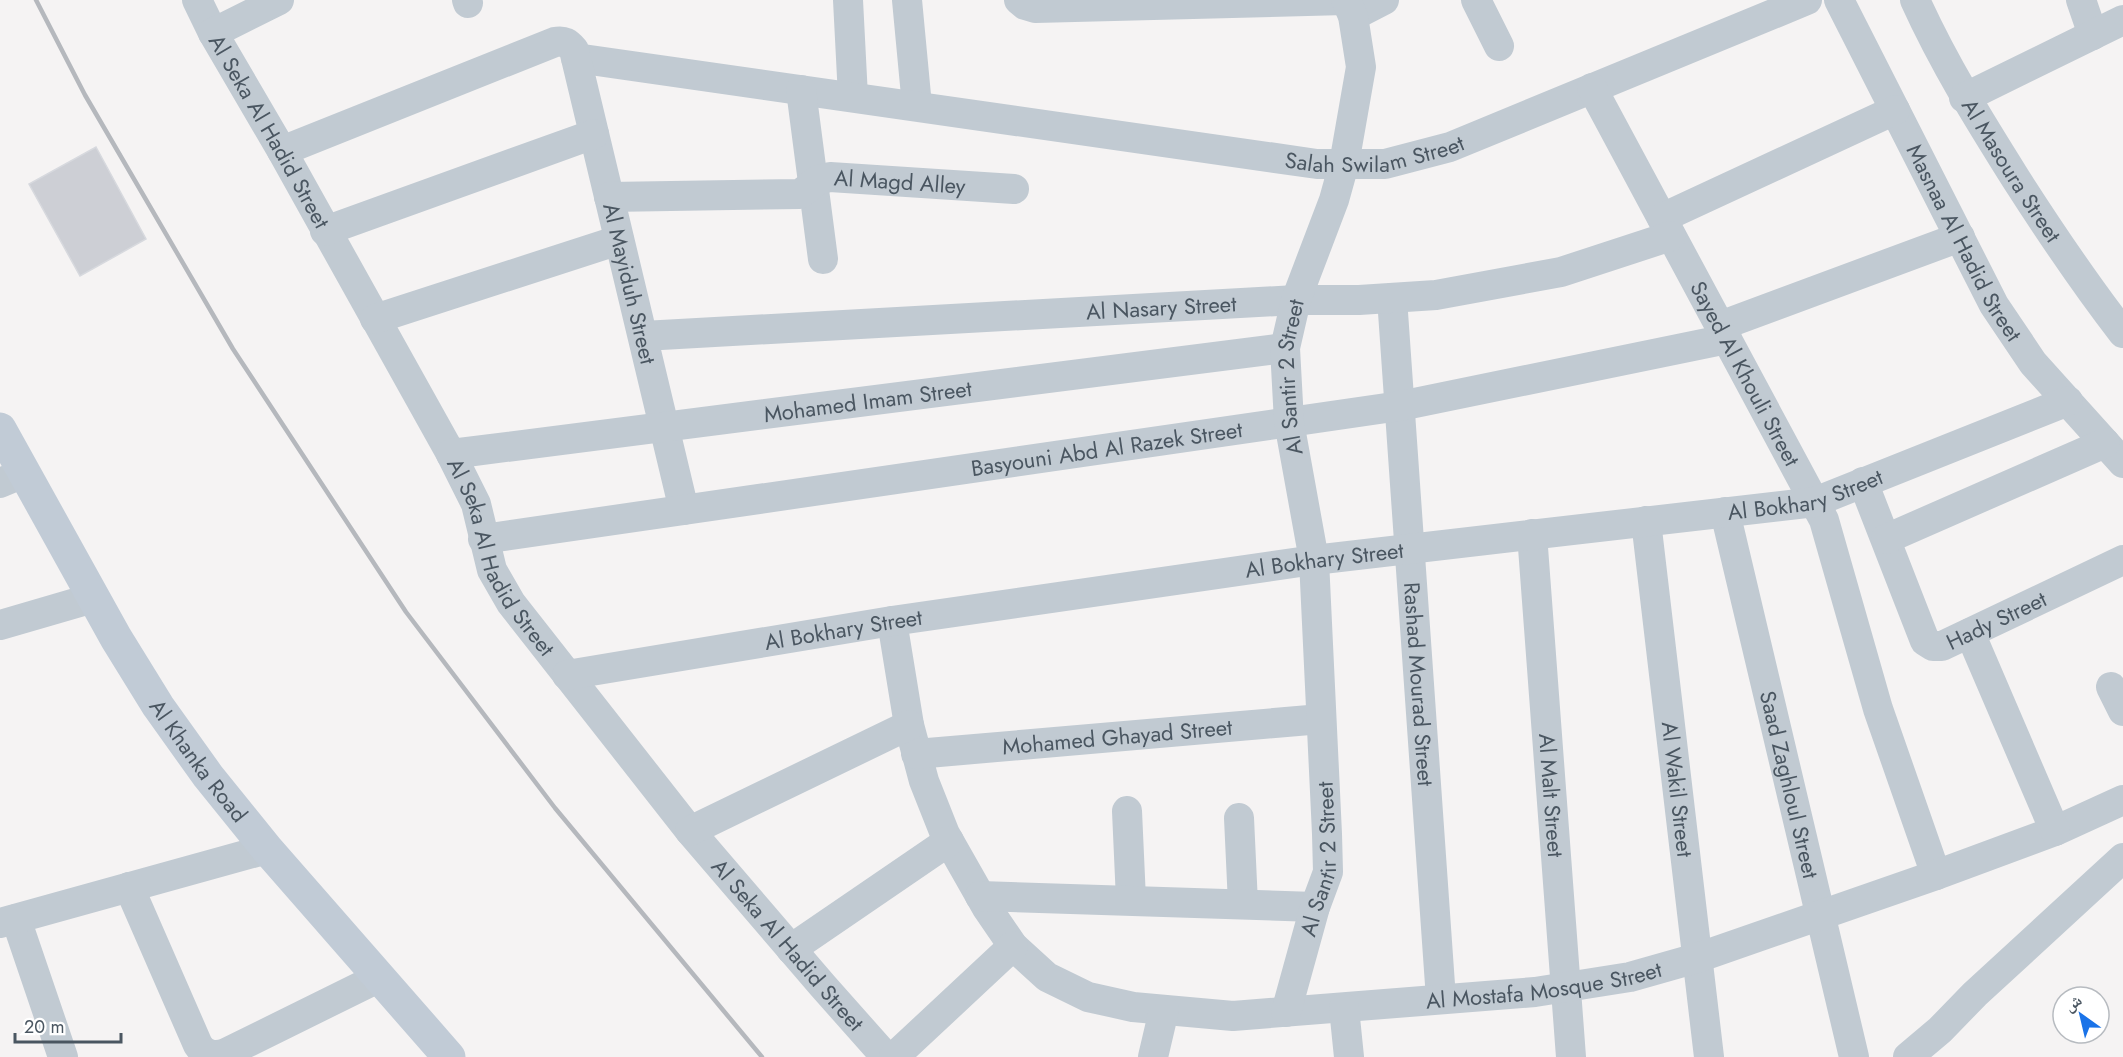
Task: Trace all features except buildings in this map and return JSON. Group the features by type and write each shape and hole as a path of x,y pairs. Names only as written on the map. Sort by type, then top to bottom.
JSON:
{"main road":[{"name":"Al Khanka Road","path":"0,429 12,478 93,598 158,706 208,776 267,849 449,1057"}],"street":[{"name":"Al Seka Al Hadid Street","path":"196,0 451,454 476,504 492,570 511,603 690,831 886,1057"},
{"path":"213,33 279,0"},
{"path":"848,0 853,98"},
{"path":"907,0 917,106"},
{"path":"1019,0 1024,5 1035,8 1348,5 1384,0"},
{"path":"1476,0 1499,46"},
{"name":"Salah Swilam Street","path":"576,57 1317,164 1384,164 1450,147 1807,0"},
{"name":"Masnaa Al Hadid Street","path":"1839,0 1994,305 2034,363 2114,453"},
{"name":"Al Masoura Street","path":"1915,0 1964,98 2058,244 2123,333"},
{"path":"2081,0 2093,35"},
{"name":"Al Santir 2 Street","path":"1286,1012 1315,907 1328,872 1328,834 1314,560 1289,422 1285,348 1296,300 1334,200 1344,164 1362,68 1348,5"},
{"path":"1964,98 2123,20"},
{"path":"282,151 555,42 562,40 569,44 576,57"},
{"name":"Al Mayiduh Street","path":"576,57 684,510"},
{"name":"Sayed Al Khouli Street","path":"1592,88 1824,520 1878,709 1936,875"},
{"path":"801,90 823,259"},
{"name":"Al Nasary Street","path":"643,336 1296,300 1436,295 1561,272 1666,227 1895,110"},
{"path":"325,231 594,134"},
{"name":"Al Magd Alley","path":"609,197 794,194 805,192 813,183 824,177 1014,189"},
{"name":"Basyouni Abd Al Razek Street","path":"483,539 1400,406 1723,333 1960,237"},
{"path":"375,319 619,240"},
{"name":"Rashad Mourad Street","path":"1392,298 1441,999"},
{"name":"Mohamed Imam Street","path":"451,454 1285,348"},
{"name":"Al Bokhary Street","path":"567,675 892,621 1314,560 1815,501 2068,401"},
{"path":"1886,539 2114,453"},
{"name":"Hady Street","path":"1863,482 1928,644 1942,646 2123,560"},
{"name":"Saad Zaghloul Street","path":"1725,512 1854,1057"},
{"name":"Al Wakil Street","path":"1646,521 1709,1057"},
{"name":"Al Malt Street","path":"1532,534 1571,1057"},
{"path":"0,626 93,598"},
{"name":"Al Mostafa Mosque Street","path":"892,621 909,725 924,781 949,841 980,896 1013,946 1047,977 1088,997 1133,1007 1233,1016 1535,992 1630,977 1697,958 1936,875 2055,831 2123,800"},
{"path":"1970,633 2055,831"},
{"name":"Mohamed Ghayad Street","path":"916,754 1321,719"},
{"path":"690,831 909,725"},
{"path":"1126,811 1131,900"},
{"path":"1239,818 1243,904"},
{"path":"791,949 949,841"},
{"path":"63,1057 8,921 267,849"},
{"path":"1908,1057 1940,1030 1975,994 2123,858"},
{"path":"129,887 198,1045 202,1050 213,1055 226,1053 380,977"},
{"path":"980,896 1315,907"},
{"path":"894,1057 1013,946"},
{"path":"1344,1008 1349,1057"},
{"path":"1153,1057 1164,1010"}],"railway":[{"path":"36,0 85,95 233,349 406,612 555,808 762,1057"}]}
